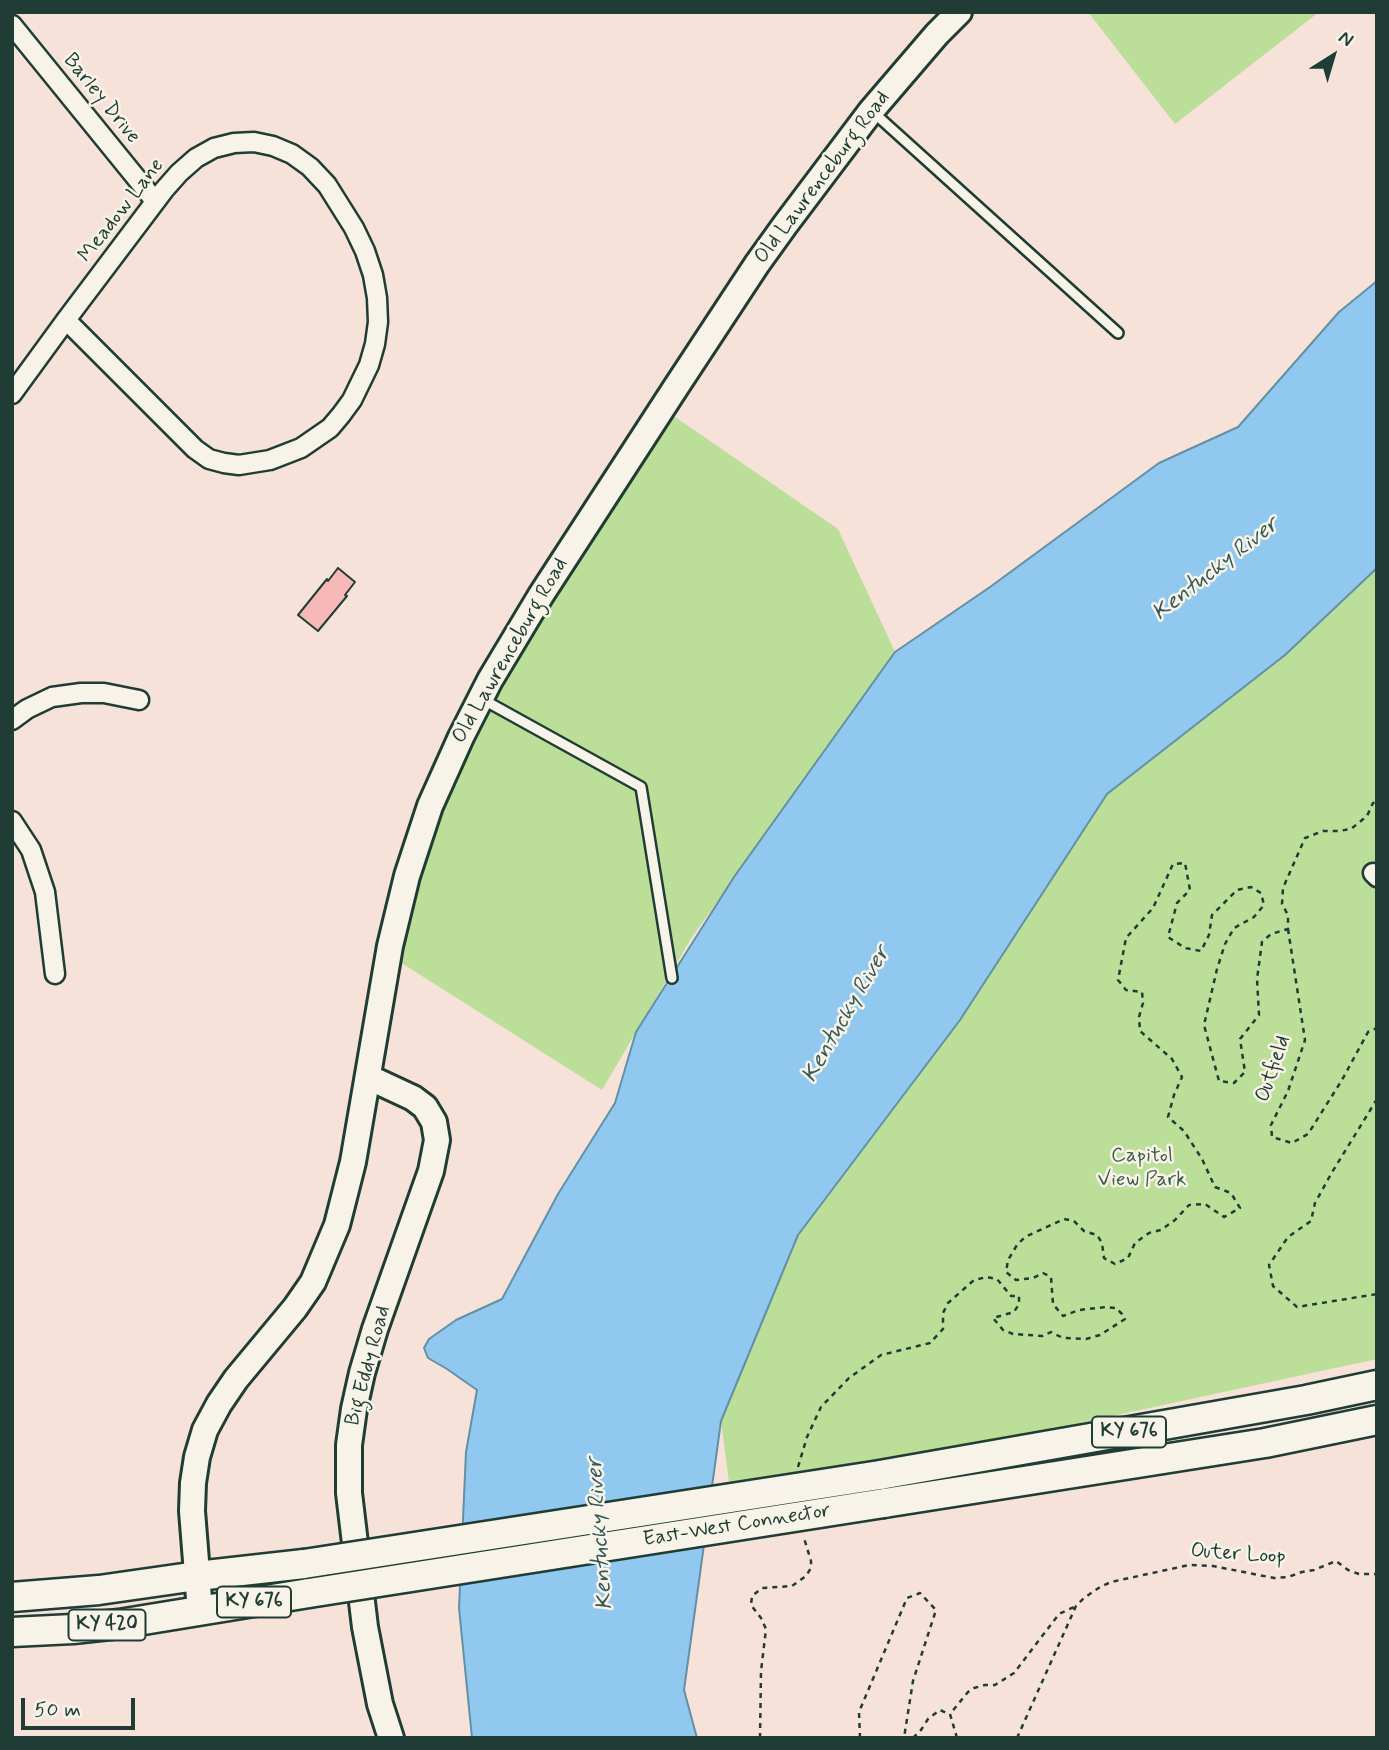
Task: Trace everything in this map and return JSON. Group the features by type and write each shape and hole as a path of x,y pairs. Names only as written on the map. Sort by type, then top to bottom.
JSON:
{"main road":[{"name":"Old Lawrenceburg Road","path":"200,1611 192,1511 197,1457 205,1430 219,1404 313,1282 337,1224 346,1192 368,1077 390,946 413,855 447,766 480,698 548,584 757,264 871,111 959,12"},
{"name":"Big Eddy Road","path":"368,1077 413,1098 425,1107 434,1122 437,1140 431,1171 362,1373 349,1445 349,1493 363,1614 380,1704 391,1738"},
{"name":"East-West Connector","path":"12,1632 73,1629 200,1611 882,1489 1377,1385"},
{"name":"East-West Connector","path":"12,1597 99,1590 882,1489 1265,1443 1377,1420"}],"street":[{"name":"Barley Drive","path":"12,25 155,201"},
{"name":"Meadow Lane","path":"12,394 66,320 155,201 179,173 196,158 214,148 254,142 292,154 310,167 327,185 348,217 365,251 377,298 376,333 369,365 352,400 341,415 330,428 302,448 270,460 239,465 209,459 195,449 66,320"},
{"path":"12,720 52,697 104,693 139,700"},
{"path":"12,821 31,850 45,892 55,974"}],"lane":[{"path":"871,111 1118,333"},
{"path":"480,698 642,787 672,978"}],"path":[{"path":"796,1472 807,1437 821,1407 849,1378 881,1355 930,1343 943,1329 943,1313 948,1303 974,1280 987,1277 997,1279 1011,1296 1018,1296 1019,1304 1014,1312 993,1318 1003,1330 1013,1334 1043,1336 1051,1332 1063,1338 1086,1339 1100,1335 1125,1319 1116,1308 1106,1307 1079,1310 1063,1316 1053,1304 1051,1277 1043,1273 1033,1278 1016,1280 1006,1272 1008,1260 1025,1237 1064,1219 1074,1221 1084,1231 1097,1235 1102,1243 1104,1258 1115,1264 1128,1258 1135,1243 1149,1233 1161,1230 1189,1205 1205,1205 1224,1217 1240,1208 1231,1193 1215,1187 1202,1159 1184,1131 1168,1117 1182,1077 1172,1059 1140,1031 1142,992 1126,990 1118,980 1126,938 1153,908 1173,864 1185,863 1190,890 1177,903 1168,937 1185,948 1202,951 1209,935 1212,915 1237,890 1251,887 1261,893 1264,905 1254,916 1234,928 1225,944 1204,1024 1219,1081 1234,1083 1245,1072 1240,1039 1259,1015 1257,979 1262,942 1271,933 1288,929 1288,915 1282,904 1283,888 1305,838 1323,831 1351,829 1367,816 1373,803 1377,801"},
{"name":"Outfield","path":"1288,929 1305,1040 1288,1091 1271,1125 1272,1138 1292,1143 1308,1134 1368,1032 1377,1028"},
{"path":"1377,1099 1315,1203 1311,1220 1288,1237 1269,1265 1273,1286 1297,1307 1377,1294"},
{"path":"760,1738 761,1671 766,1629 751,1605 752,1596 762,1588 792,1586 806,1576 811,1568 811,1561 802,1533"},
{"name":"Outer Loop","path":"1017,1738 1076,1606 1100,1587 1189,1564 1274,1578 1289,1577 1336,1562 1359,1574 1377,1574"},
{"path":"860,1738 859,1712 907,1598 920,1593 936,1610 913,1681 904,1738"},
{"path":"950,1714 968,1692 985,1685 995,1685 1014,1673 1059,1615 1076,1606"},
{"path":"913,1738 928,1719 940,1710 950,1714"},
{"path":"950,1714 957,1738"}],"green space":[{"path":"1088,12 1319,12 1175,124"},
{"path":"662,408 838,529 895,652 692,937 602,1090 381,950 465,739"},
{"name":"Capitol View Park","path":"1377,568 1377,1359 731,1498 721,1421 798,1235 960,1020 1107,794 1285,655"}],"water":[{"name":"Kentucky River","path":"1377,281 1377,568 1285,655 1107,794 960,1020 798,1235 721,1421 684,1690 697,1738 472,1738 459,1608 466,1452 477,1390 428,1358 424,1348 429,1339 456,1320 502,1299 558,1194 615,1103 636,1032 734,877 895,652 990,587 1159,463 1238,427 1339,312"}],"building":[{"path":"338,568 355,582 318,631 298,615"}]}
